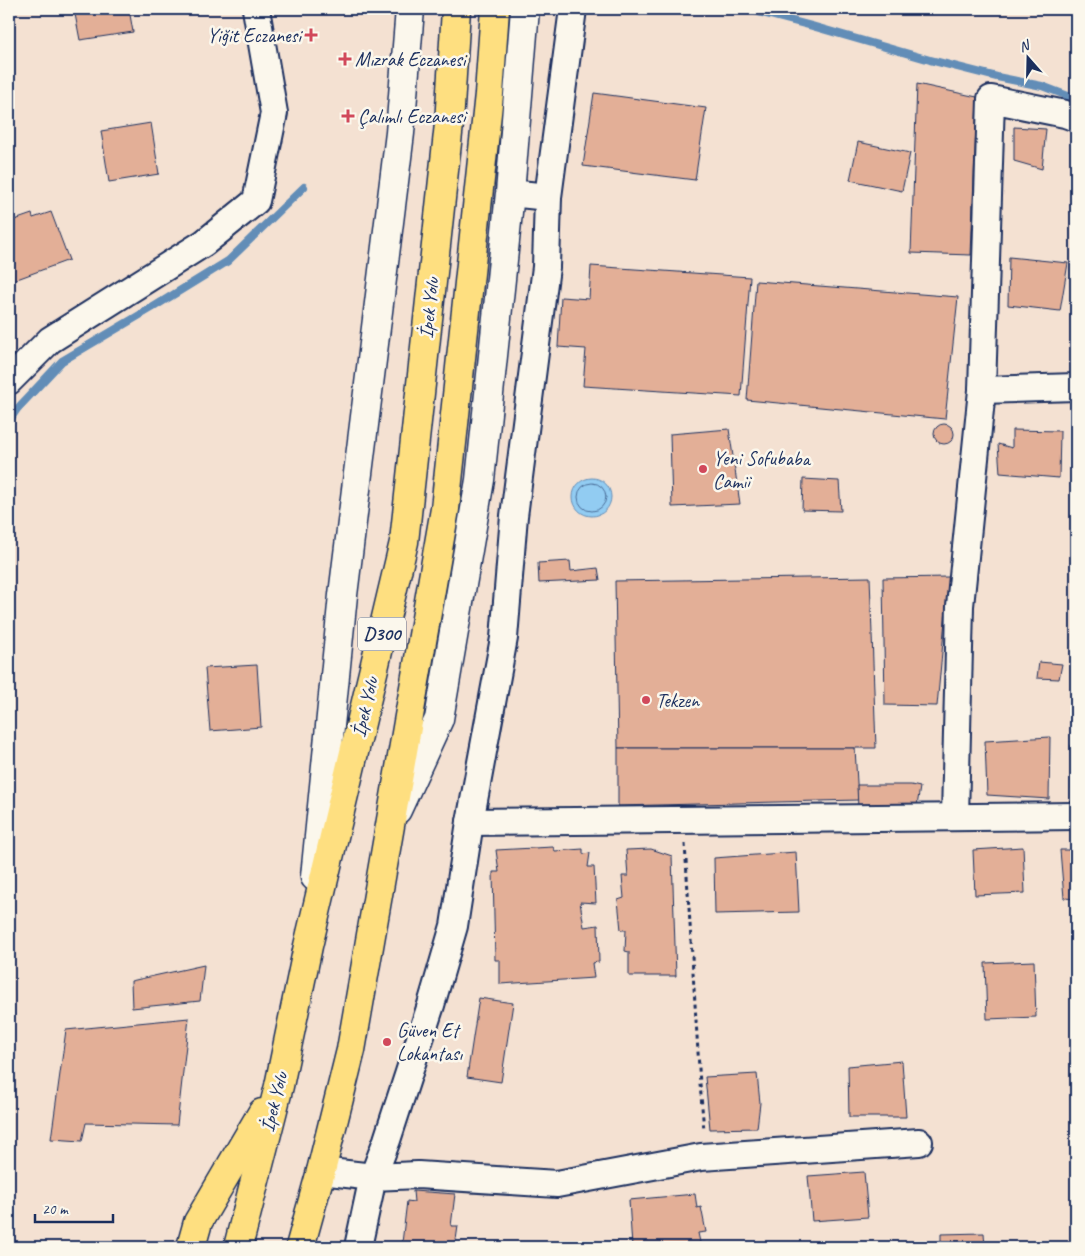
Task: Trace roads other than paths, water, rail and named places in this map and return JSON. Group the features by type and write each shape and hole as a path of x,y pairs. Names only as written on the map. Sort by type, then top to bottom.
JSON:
{"highway":[{"name":"İpek Yolu","path":"238,1247 279,1086 308,946 404,542 449,124 456,9"},
{"name":"İpek Yolu","path":"300,1247 351,1050 445,509 489,94 495,9"},
{"path":"191,1247 198,1222 279,1086"}],"street":[{"path":"9,381 50,340 204,244 256,201 274,113 256,9"},
{"path":"308,946 343,595 400,133 410,9"},
{"path":"391,822 439,720 480,480 510,193 525,9"},
{"path":"358,1247 373,1177 425,1023 454,926 470,822 504,638 514,516 546,266 548,197 573,9"},
{"path":"955,817 960,606 982,390 991,99 1065,114 1076,118"},
{"path":"510,193 548,197"},
{"path":"982,390 1076,387"},
{"path":"470,822 1076,816"},
{"path":"321,1171 373,1177 418,1175 557,1184 701,1157 919,1142"}],"water":[{"path":"592,478 605,484 611,497 605,510 592,516 579,510 573,497 579,484"}],"waterway":[{"path":"747,9 930,60 1042,86 1076,99"},
{"path":"9,421 17,409 62,361 228,261 304,187"}],"place":[{"name":"Yiğit Eczanesi","path":"311,35"},
{"name":"Mızrak Eczanesi","path":"345,59"},
{"name":"Çalımlı Eczanesi","path":"348,116"},
{"name":"Yeni Sofubaba Camii","path":"703,469"},
{"name":"Tekzen","path":"646,700"},
{"name":"Güven Et Lokantası","path":"387,1042"}]}
